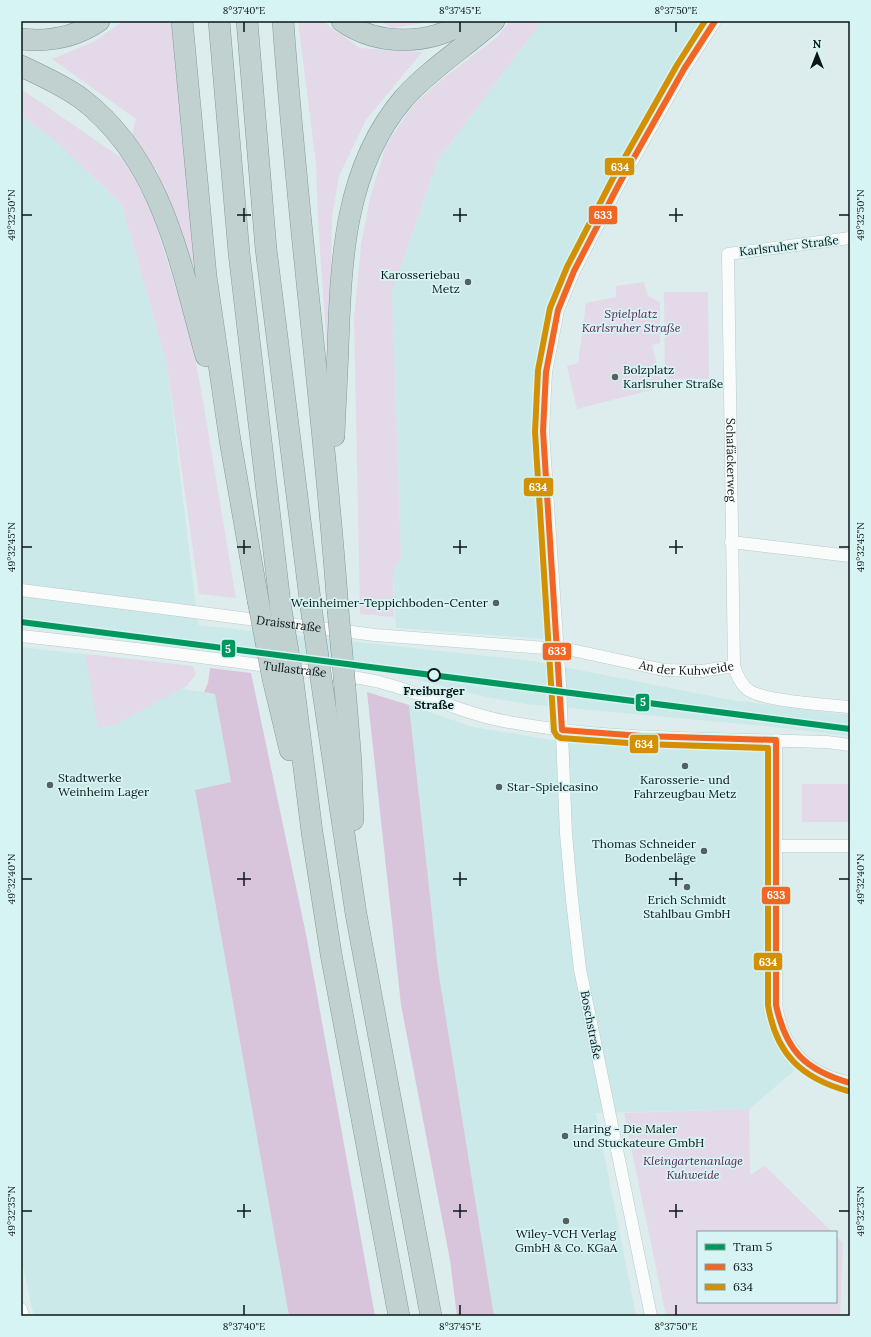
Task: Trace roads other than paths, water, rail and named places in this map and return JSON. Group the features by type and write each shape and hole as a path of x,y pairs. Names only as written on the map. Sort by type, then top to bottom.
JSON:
{"highway":[{"path":"21,39 49,39 64,36 79,32 99,21"},
{"path":"182,21 206,276 230,440 258,600 283,680 312,832 331,954 399,1316"},
{"path":"218,21 239,253 280,603 283,680"},
{"path":"247,21 266,249 322,685 356,914 431,1316"},
{"path":"282,21 301,229 330,499 351,762 356,914"},
{"path":"342,21 371,35 402,40 434,36 449,31 466,21"},
{"path":"330,499 343,255 349,215 360,176 379,133 405,98 494,21"},
{"path":"21,66 63,86 99,113 125,140 145,172 163,210 173,238 230,440"}],"street":[{"path":"562,730 543,430 546,372 558,310 574,271 619,184 684,69 715,21"},
{"name":"Karlsruher Straße","path":"728,254 850,238"},
{"name":"Schafäckerweg","path":"728,254 734,666"},
{"path":"731,542 850,556"},
{"name":"Draisstraße","path":"22,587 375,635 557,648"},
{"name":"Tullastraße","path":"21,636 245,662 373,680 410,690 469,712 504,721 562,730 641,736 827,742 850,745"},
{"name":"An der Kuhweide","path":"557,648 671,671 702,671 734,666 740,681 749,691 764,696 850,707"},
{"name":"Boschstraße","path":"562,730 566,840 580,969 651,1316"},
{"path":"776,740 776,1005 779,1024 794,1053 820,1073 850,1083"},
{"path":"775,846 850,846"},
{"path":"21,1309 23,1316"}],"tram line":[{"name":"5","path":"21,622 850,729"}],"place":[{"name":"Karosseriebau Metz","path":"468,282"},
{"name":"Bolzplatz Karlsruher Straße","path":"615,377"},
{"name":"Weinheimer-Teppichboden-Center","path":"496,603"},
{"name":"Freiburger Straße","path":"434,675"},
{"name":"Karosserie- und Fahrzeugbau Metz","path":"685,766"},
{"name":"Stadtwerke Weinheim Lager","path":"50,785"},
{"name":"Star-Spielcasino","path":"499,787"},
{"name":"Thomas Schneider Bodenbeläge","path":"704,851"},
{"name":"Erich Schmidt Stahlbau GmbH","path":"687,887"},
{"name":"Haring - Die Maler und Stuckateure GmbH","path":"565,1136"},
{"name":"Wiley-VCH Verlag GmbH & Co. KGaA","path":"566,1221"}],"park label":[{"name":"Spielplatz Karlsruher Straße","path":"631,321"},
{"name":"Kleingartenanlage Kuhweide","path":"693,1168"}]}
